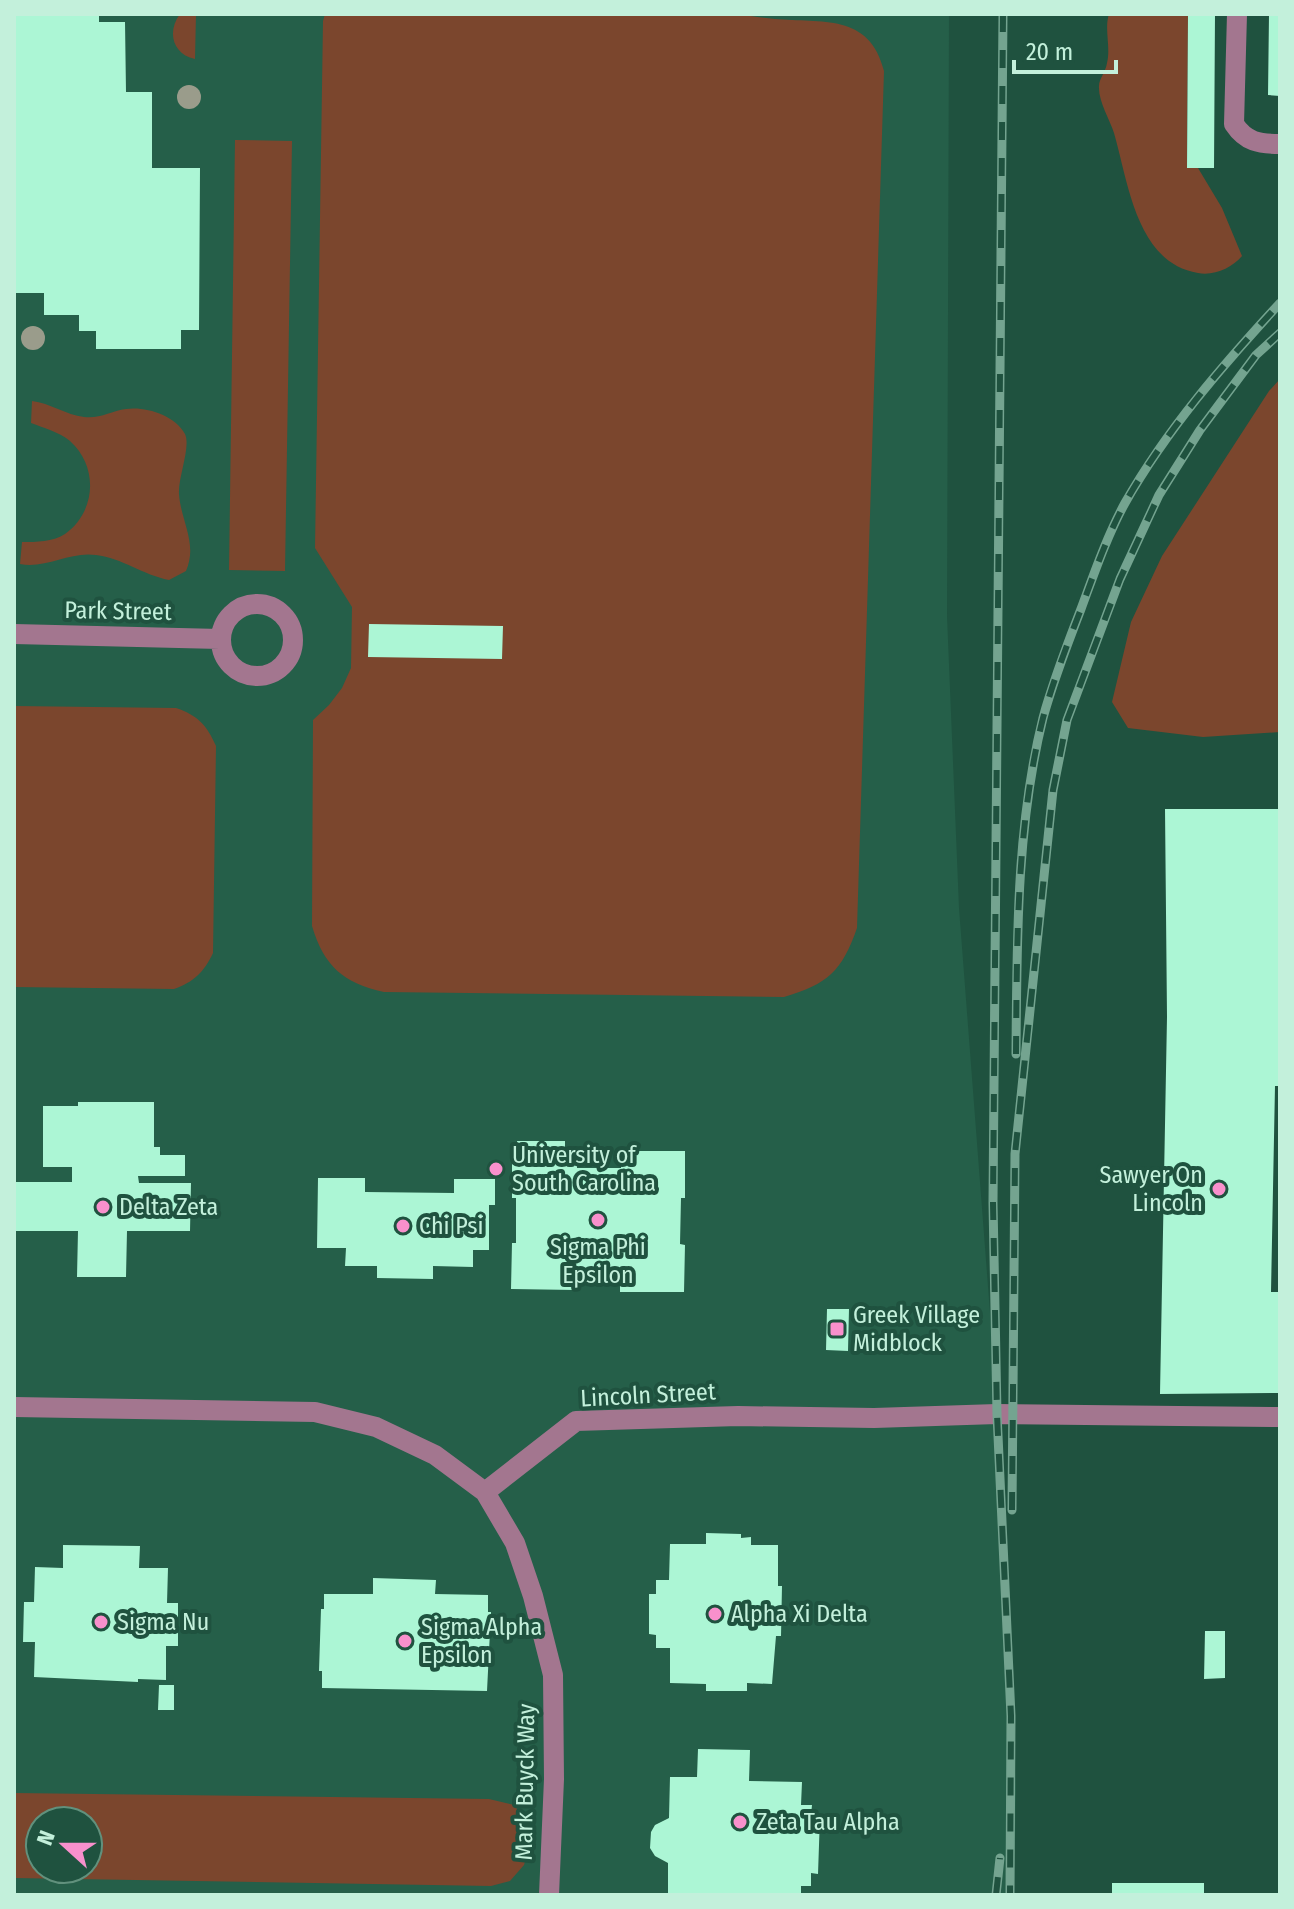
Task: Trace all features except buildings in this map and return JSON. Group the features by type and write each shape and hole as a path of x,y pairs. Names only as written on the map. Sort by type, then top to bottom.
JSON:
{"street":[{"path":"1237,14 1234,124 1242,136 1257,144 1280,144"},
{"name":"Park Street","path":"14,634 220,639"},
{"path":"14,1407 315,1412 376,1427 435,1455 485,1492"},
{"name":"Lincoln Street","path":"485,1492 576,1421 997,1414 1280,1417"},
{"name":"Mark Buyck Way","path":"485,1492 515,1543 533,1596 553,1675 554,1779 549,1895"}],"shaded area":[{"name":"University of South Carolina","path":"14,14 949,14 947,616 959,908 999,1430 1016,1790 1014,1895 14,1895"},
{"path":"180,14 196,14 195,59 181,52 174,41 174,28"},
{"path":"325,14 738,14 842,25 868,39 877,52 884,71 857,928 839,965 812,987 784,997 384,992 346,978 323,952 312,926 313,720 342,688 351,668 352,607 315,548"},
{"path":"1109,14 1188,14 1187,167 1198,168 1222,208 1242,256 1222,270 1204,274 1177,266 1161,254 1138,217 1099,92 1108,57"},
{"path":"235,140 292,141 285,571 229,570"},
{"path":"1280,379 1280,732 1203,737 1128,728 1112,702 1131,622 1162,556 1269,391"},
{"path":"32,401 84,417 142,409 159,413 180,427 186,440 179,494 190,542 186,571 169,580 115,559 86,554 39,564 20,564 22,542 55,539 75,525 88,502 90,489 86,463 70,441 31,423"},
{"path":"14,706 176,708 196,718 209,732 216,746 213,953 193,980 174,989 14,987"},
{"path":"14,1793 489,1799 514,1805 527,1822 530,1844 524,1865 510,1881 491,1886 104,1880 104,1805 24,1805 24,1878 14,1878"}],"railway":[{"path":"1003,14 993,1203 997,1414 1011,1716 1010,1895"},
{"path":"1016,1054 1023,843 1034,759 1060,663 1107,542 1141,476 1197,398 1280,303"},
{"path":"1012,1510 1015,1154 1053,790 1067,720 1120,579 1159,495 1200,430 1256,355 1280,333"},
{"path":"996,1895 1000,1858"}],"place":[{"name":"University of South Carolina","path":"496,1169"},
{"name":"Sawyer On Lincoln","path":"1219,1189"},
{"name":"Delta Zeta","path":"103,1207"},
{"name":"Sigma Phi Epsilon","path":"598,1220"},
{"name":"Chi Psi","path":"403,1226"},
{"name":"Greek Village Midblock","path":"837,1329"},
{"name":"Alpha Xi Delta","path":"715,1614"},
{"name":"Sigma Nu","path":"101,1622"},
{"name":"Sigma Alpha Epsilon","path":"405,1641"},
{"name":"Zeta Tau Alpha","path":"740,1822"}]}
